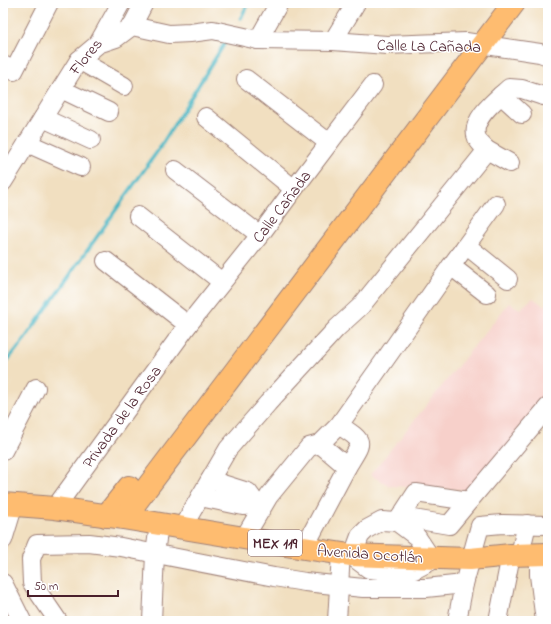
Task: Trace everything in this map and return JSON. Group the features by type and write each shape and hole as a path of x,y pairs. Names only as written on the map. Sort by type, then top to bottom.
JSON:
{"main road":[{"path":"475,44 496,3"},
{"path":"115,517 299,266 475,44 514,3"},
{"name":"Avenida Ocotlán","path":"9,504 55,508 348,554 470,559 530,555"}],"street":[{"path":"9,68 49,3"},
{"name":"Flores","path":"3,182 79,60 98,44 121,3"},
{"path":"98,44 116,38 132,26 144,3"},
{"path":"258,40 279,3"},
{"path":"333,41 356,3"},
{"name":"Calle La Cañada","path":"132,26 169,34 213,30 258,40 333,41 387,45 475,44 540,53 548,56"},
{"path":"79,60 124,86"},
{"path":"246,79 329,143"},
{"name":"Calle Cañada","path":"188,325 260,235 373,85"},
{"path":"510,163 487,150 477,139 475,129 479,119 508,88 522,89 543,96"},
{"path":"61,89 109,112"},
{"path":"501,95 522,114"},
{"path":"206,117 294,189"},
{"path":"43,118 91,140"},
{"path":"27,143 81,167"},
{"path":"182,528 228,450 268,403 337,328 361,306 487,150"},
{"path":"175,170 260,235"},
{"path":"244,538 269,496 310,447 320,444 339,425 496,204"},
{"path":"138,216 222,282"},
{"path":"465,247 472,250 508,280"},
{"path":"106,261 188,325"},
{"path":"451,266 487,294"},
{"name":"Privada de la Rosa","path":"55,508 188,325"},
{"path":"3,451 36,388"},
{"path":"337,621 338,586 348,554 360,536 367,529 382,521 399,520 449,525 548,407"},
{"path":"304,548 359,447 360,443 358,439 339,425"},
{"path":"320,444 347,467"},
{"path":"200,497 243,506 252,505 253,499 248,492 210,480"},
{"path":"399,520 416,493 469,501"},
{"path":"3,540 9,504"},
{"path":"399,520 417,537 434,558"},
{"path":"152,621 155,554 159,524"},
{"path":"457,621 470,559 480,526 502,524 548,525"},
{"path":"526,524 530,555 539,575 545,621"},
{"path":"58,621 32,583 31,559 37,544 90,543 121,547 274,577 338,586 363,588 426,588 464,584"},
{"path":"498,621 530,555"},
{"path":"4,585 19,620"}],"shaded area":[{"path":"533,298 544,306 548,302 548,414 483,491 390,486 370,475 509,303 520,309"}],"waterway":[{"path":"241,18 248,3"},
{"path":"3,366 24,340 159,149 226,41"}]}
